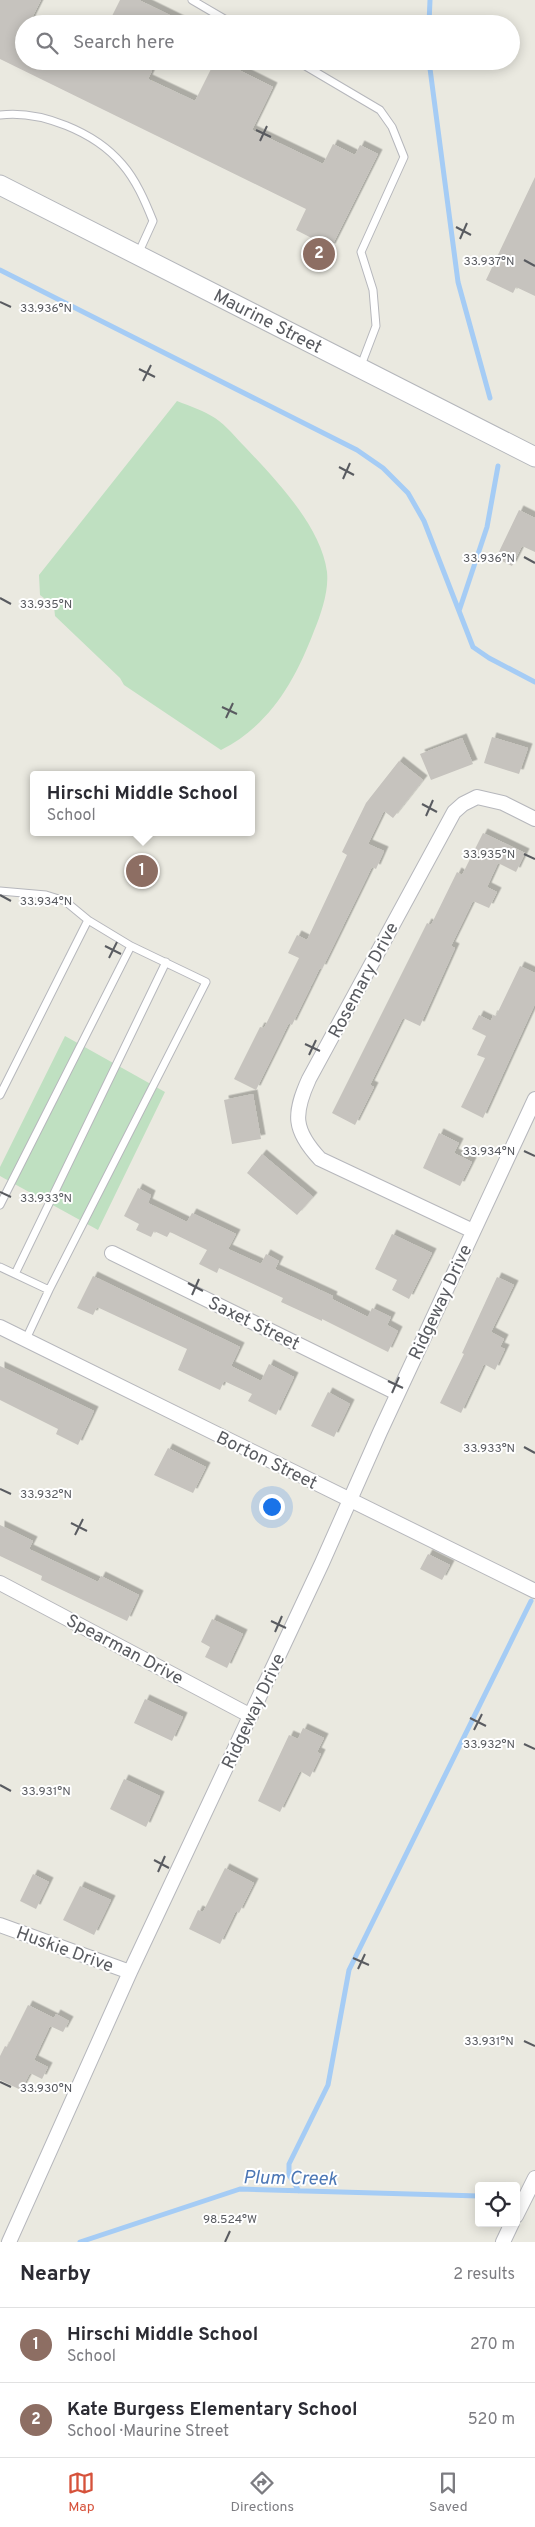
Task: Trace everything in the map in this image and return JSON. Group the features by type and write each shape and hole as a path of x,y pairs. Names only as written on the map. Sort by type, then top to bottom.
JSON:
{"street":[{"name":"Maurine Street","path":"0,185 535,457"},
{"name":"Rosemary Drive","path":"473,1232 320,1159 306,1144 300,1132 297,1113 301,1097 309,1079 454,812 463,804 477,797 503,803 535,819"},
{"name":"Ridgeway Drive","path":"9,2242 130,1972 251,1716 397,1393 535,1099"},
{"name":"Saxet Street","path":"112,1253 397,1393"},
{"name":"Borton Street","path":"0,1326 535,1591"},
{"name":"Spearman Drive","path":"0,1583 251,1716"},
{"name":"Huskie Drive","path":"0,1925 130,1972"},
{"path":"520,2208 535,2178"},
{"path":"503,2242 510,2227"}],"lane":[{"path":"192,0 218,15"},
{"path":"312,70 380,110 392,127 404,157 361,252 373,290 376,326 360,368"},
{"path":"0,115 15,113 62,124 104,146 122,164 144,197 153,221 137,255"},
{"path":"0,891 46,895 65,902 88,920 131,946 206,982 49,1290 26,1339"},
{"path":"0,1095 88,920"},
{"path":"0,1205 131,946"},
{"path":"15,1274 166,962"},
{"path":"0,1267 49,1290"}],"green space":[{"path":"177,401 211,415 219,421 270,474 307,521 323,555 327,572 326,595 319,617 307,649 289,684 279,700 254,728 221,750 124,685 120,678 55,616 54,606 40,595 39,575"},
{"path":"65,1036 165,1092 98,1230 0,1176 0,1167"}],"building":[{"path":"0,0 41,0 34,15 15,15 15,66 0,59"},
{"path":"120,0 139,0 170,15 112,15"},
{"path":"22,70 150,70 152,71 148,79 195,101 210,70 239,70 273,87 252,130 323,164 333,144 355,155 360,145 378,154 331,248 296,230 306,209"},
{"path":"535,177 535,296 516,287 513,293 486,280"},
{"path":"519,510 535,518 535,552 522,546 512,566 496,558"},
{"path":"492,737 528,748 519,774 484,763"},
{"path":"462,738 473,764 431,780 420,754"},
{"path":"399,761 423,780 393,818 384,811 368,844 384,851 376,869 372,867 322,969 320,968 292,1025 289,1023 256,1090 234,1079 260,1027 264,1028 299,958 288,953 297,935 307,940 347,855 342,852 366,803"},
{"path":"483,833 525,853 516,872 498,863 487,887 497,892 489,908 473,901 451,946 455,948 420,1026 403,1018 370,1085 374,1087 355,1125 332,1113 427,923 431,925 457,872 462,875"},
{"path":"520,966 535,973 535,1004 483,1118 461,1107 485,1058 477,1055 486,1036 472,1029 479,1015 491,1021 493,1015 496,1016"},
{"path":"253,1094 261,1139 232,1144 224,1100"},
{"path":"439,1133 459,1143 454,1153 472,1162 460,1186 423,1168"},
{"path":"262,1154 313,1197 297,1215 247,1173"},
{"path":"138,1188 151,1195 148,1203 187,1222 192,1213 236,1234 228,1249 261,1264 266,1254 279,1261 275,1269 333,1296 332,1299 368,1317 372,1308 391,1317 387,1325 398,1331 388,1352 322,1319 322,1321 281,1302 283,1298 219,1268 217,1273 199,1264 207,1250 170,1232 167,1237 154,1231 151,1237 136,1230 139,1224 124,1216"},
{"path":"392,1234 432,1253 409,1299 392,1290 397,1280 375,1269"},
{"path":"93,1276 240,1347 231,1366 261,1381 269,1364 294,1377 276,1415 248,1401 252,1394 224,1381 220,1390 178,1370 187,1349 97,1307 93,1315 77,1308"},
{"path":"497,1277 514,1285 491,1332 504,1339 500,1347 505,1349 495,1370 484,1364 461,1413 440,1403 464,1354 462,1353"},
{"path":"0,1366 94,1411 78,1445 56,1434 58,1429 0,1400"},
{"path":"328,1392 350,1404 334,1437 311,1426"},
{"path":"168,1448 206,1467 193,1493 154,1475"},
{"path":"0,1525 33,1541 29,1549 98,1582 101,1576 139,1595 127,1621 41,1580 42,1576 0,1556"},
{"path":"428,1554 450,1565 442,1580 420,1569"},
{"path":"212,1619 243,1634 227,1668 205,1657 210,1647 201,1642"},
{"path":"145,1699 183,1717 172,1741 134,1723"},
{"path":"303,1728 324,1738 317,1752 321,1754 310,1777 300,1771 280,1812 258,1801 289,1735 298,1739"},
{"path":"124,1779 160,1796 146,1827 110,1809"},
{"path":"225,1868 254,1883 239,1913 236,1911 220,1944 189,1929 198,1910 203,1912"},
{"path":"33,1874 49,1882 36,1909 20,1901"},
{"path":"80,1886 111,1900 94,1935 63,1920"},
{"path":"28,2005 54,2018 56,2014 69,2021 63,2032 50,2026 34,2060 48,2067 42,2079 30,2073 21,2090 0,2080 0,2056 5,2046 7,2047"}],"waterway":[{"path":"429,15 430,0"},
{"path":"430,70 458,282 490,398"},
{"path":"0,270 357,450 383,468 408,493 424,521 473,647 489,658 535,682"},
{"path":"459,611 487,527 498,466"},
{"path":"299,2191 289,2175 289,2164 328,2085 349,1970 531,1601"},
{"name":"Plum Creek","path":"80,2242 240,2189 475,2196"}],"place":[{"name":"Kate Burgess Elementary School","path":"319,254"},
{"name":"Hirschi Middle School","path":"142,871"}]}
